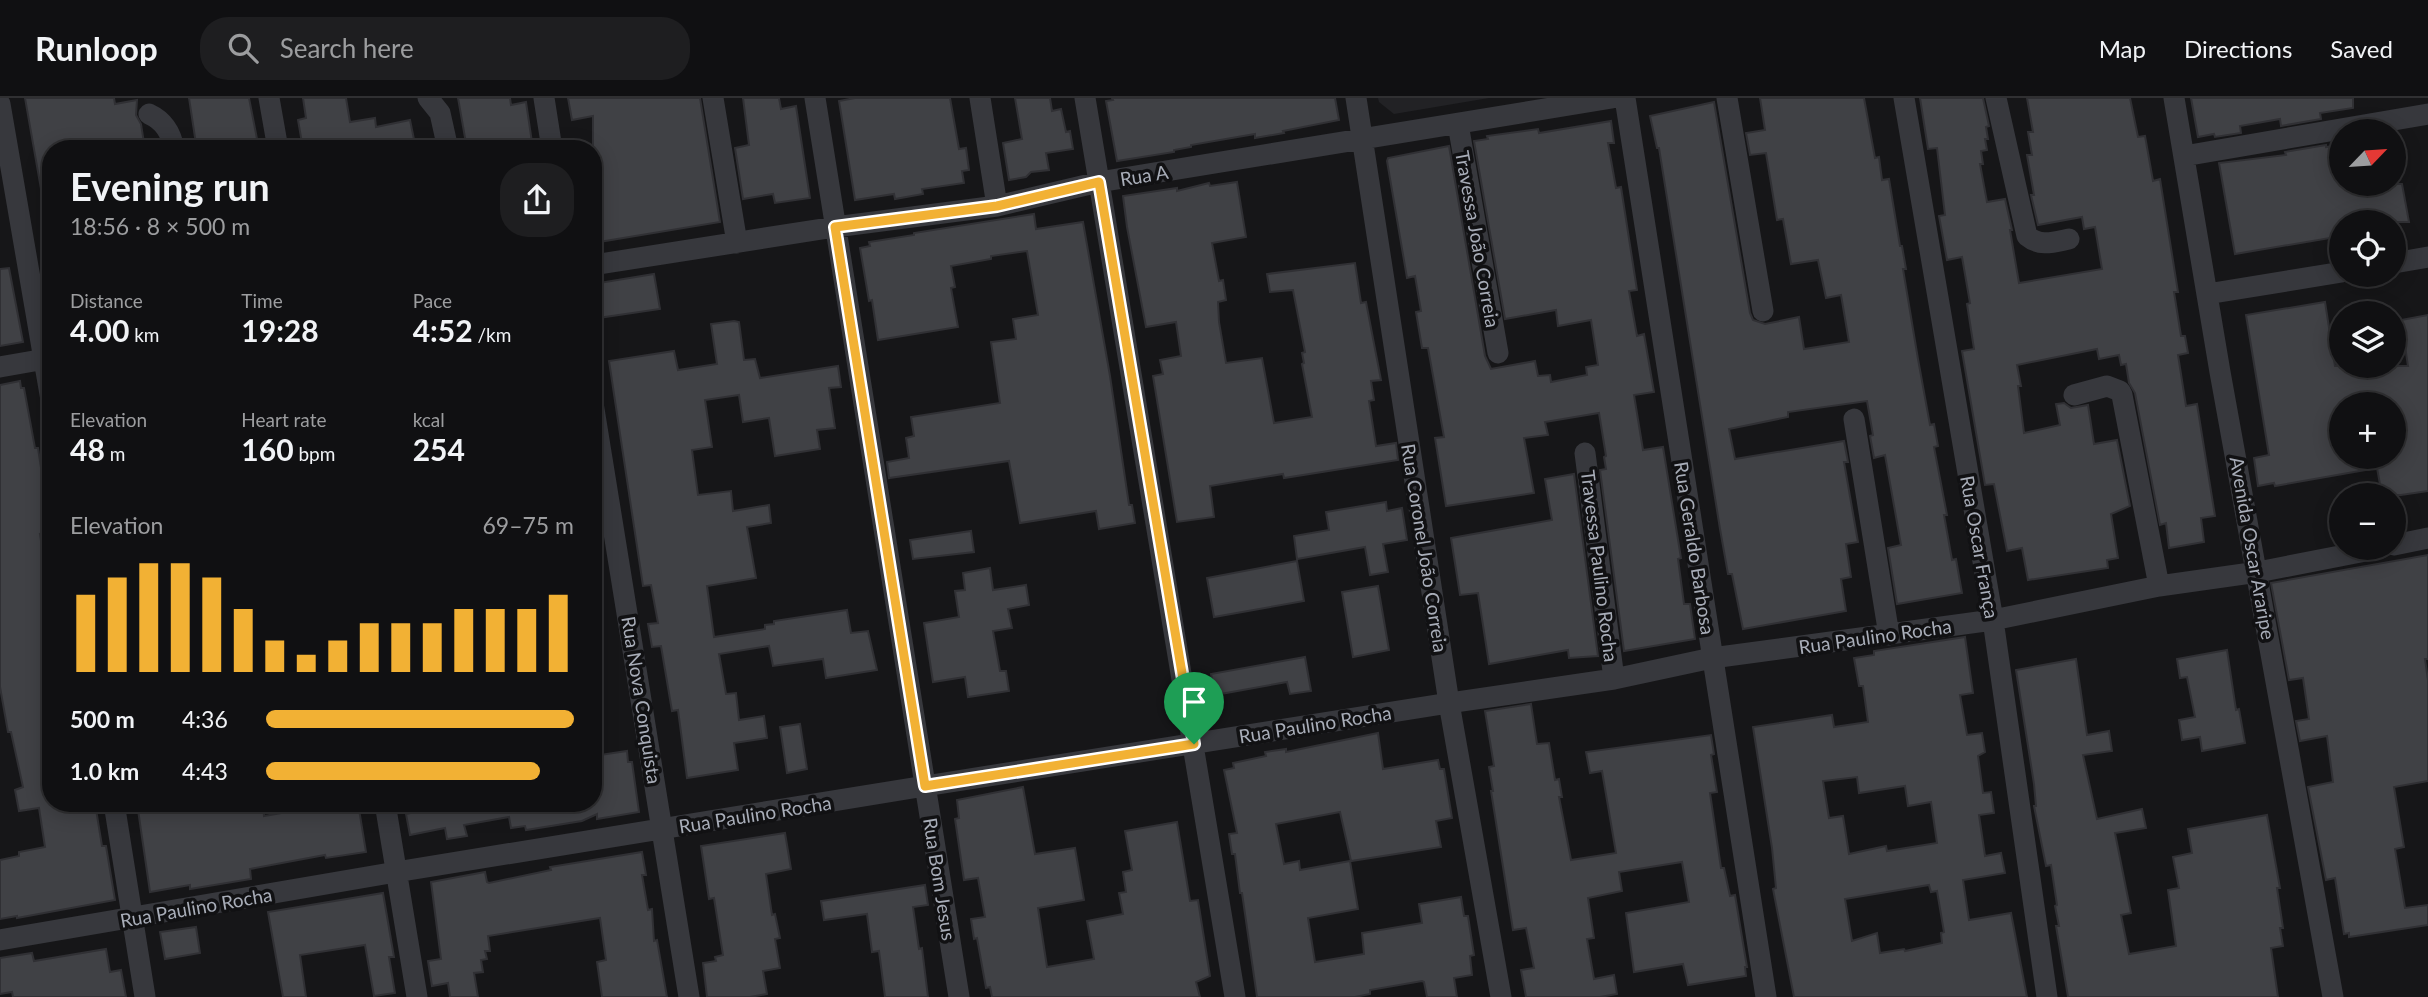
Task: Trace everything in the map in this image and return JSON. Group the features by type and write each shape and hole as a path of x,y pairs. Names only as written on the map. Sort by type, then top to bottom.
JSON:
{"street":[{"path":"269,98 276,140"},
{"path":"428,98 440,113 446,140"},
{"path":"544,98 551,140"},
{"path":"713,98 737,243"},
{"name":"Rua Bom Jesus","path":"815,98 959,997"},
{"path":"981,98 997,206"},
{"path":"1085,98 1235,997"},
{"name":"Rua Coronel João Correia","path":"1356,98 1449,703 1501,997"},
{"name":"Rua A","path":"602,264 835,227 997,206 1099,182 1612,98"},
{"name":"Rua Geraldo Barbosa","path":"1625,98 1766,997"},
{"path":"1727,98 1763,311"},
{"name":"Rua Oscar França","path":"1904,98 1993,620 2047,997"},
{"path":"1996,98 2027,236 2034,243 2042,244 2069,239"},
{"name":"Avenida Oscar Araripe","path":"2174,98 2333,997"},
{"path":"0,104 42,327"},
{"path":"149,114 159,119 166,127 171,140"},
{"path":"2184,156 2428,114"},
{"name":"Travessa João Correia","path":"1458,124 1498,353"},
{"path":"2406,261 2428,257"},
{"path":"2207,294 2329,274"},
{"path":"0,367 42,360"},
{"path":"2074,395 2107,386 2120,391 2160,586"},
{"path":"1854,419 1889,635"},
{"name":"Travessa Paulino Rocha","path":"1585,453 1614,679"},
{"name":"Rua Nova Conquista","path":"602,458 689,997"},
{"path":"2406,543 2428,538"},
{"name":"Rua Paulino Rocha","path":"0,940 925,786 1614,679 1712,658 1993,620 2160,586 2258,572 2329,558"},
{"path":"115,812 145,997"},
{"path":"386,812 417,997"}],"shaded area":[{"path":"1378,98 1489,98 1394,114 1379,102"}],"building":[{"path":"25,98 114,98 115,104 137,100 136,115 141,124 144,140 42,140 41,189"},
{"path":"189,98 249,98 257,140 195,140"},
{"path":"303,98 346,98 350,122 375,118 376,127 410,120 414,140 301,140 298,120 306,118"},
{"path":"458,98 510,98 511,105 526,102 532,140 465,140"},
{"path":"568,98 700,98 720,222 602,242 602,140 593,140 593,116 572,120"},
{"path":"743,98 779,98 781,109 796,106 810,198 775,203 773,194 743,199 735,148 749,145"},
{"path":"855,98 950,98 959,149 966,148 969,170 962,171 964,183 922,189 923,194 895,199 894,194 855,200 839,101"},
{"path":"1015,98 1050,98 1052,111 1061,109 1066,132 1070,131 1073,149 1046,153 1049,170 1031,172 1026,177 1009,180 1003,143 1022,139"},
{"path":"1112,98 1335,98 1339,120 1283,131 1284,133 1255,138 1255,134 1191,145 1174,152 1117,161 1106,101 1113,100"},
{"path":"1760,98 1864,98 1875,158 1879,157 1882,180 1889,179 1930,425 1934,424 1938,446 1934,447 1947,515 1944,515 1952,560 1956,559 1962,593 1897,604 1888,548 1901,545 1885,455 1874,458 1867,401 1788,412 1788,417 1729,429 1735,459 1844,441 1848,462 1844,462 1858,542 1846,544 1851,577 1841,579 1846,611 1743,629 1732,574 1728,574 1659,148 1650,116 1714,102 1753,320 1765,324 1799,317 1804,349 1849,342 1841,295 1826,298 1818,260 1791,264 1783,219 1777,220 1766,153 1750,155 1746,133 1765,130"},
{"path":"1920,98 1983,98 1989,126 1986,127 1988,139 1985,139 1987,150 1981,151 1983,164 1980,164 1987,202 2005,199 2019,283 2102,269 2095,227 2084,229 2082,217 2038,225 2031,195 2034,195 2027,155 2032,155 2028,132 2033,132 2027,98 2130,98 2138,137 2145,136 2153,181 2160,179 2178,292 2174,292 2181,336 2185,336 2188,353 2178,355 2186,406 2197,404 2215,516 2201,518 2204,542 2169,548 2166,523 2160,525 2135,393 2129,383 2126,364 2121,365 2119,355 2099,359 2097,349 2017,365 2021,386 2018,386 2024,433 2060,425 2056,404 2064,403 2071,408 2088,405 2094,444 2117,440 2130,506 2111,514 2118,558 2107,560 2108,568 2028,580 2022,548 2007,551 1994,484 1985,485 1962,351 1974,349 1962,257 1947,260 1939,216 1945,215 1937,148 1928,149"},
{"path":"2191,98 2353,98 2353,108 2320,113 2321,119 2281,126 2280,119 2240,126 2241,133 2198,137"},
{"path":"1611,121 1614,143 1608,143 1616,188 1621,187 1637,290 1629,291 1637,336 1644,334 1654,392 1634,395 1643,450 1663,447 1681,558 1678,559 1684,604 1690,604 1695,639 1624,651 1600,470 1606,469 1606,456 1599,413 1545,422 1548,435 1524,438 1534,493 1446,506 1435,438 1444,437 1428,348 1422,348 1416,312 1421,311 1415,276 1407,278 1387,161 1388,158 1449,146 1485,356 1491,369 1535,361 1538,376 1550,375 1551,382 1587,375 1586,367 1598,365 1591,320 1558,326 1556,310 1505,319 1474,141 1488,139 1487,136 1538,129 1539,133"},
{"path":"2329,147 2329,196 2404,196 2409,222 2406,222 2406,210 2329,210 2329,238 2235,254 2219,163 2286,155 2285,152"},
{"path":"1237,182 1246,237 1212,243 1219,281 1223,280 1226,300 1218,302 1226,363 1262,358 1274,423 1312,417 1302,364 1302,353 1305,352 1293,290 1270,292 1267,274 1355,263 1361,303 1366,302 1381,380 1371,381 1374,400 1369,401 1376,446 1396,443 1398,460 1284,478 1283,474 1210,486 1214,517 1177,522 1153,376 1163,374 1160,360 1181,356 1176,322 1146,327 1123,196 1177,188 1177,191 1209,183 1210,186"},
{"path":"1034,214 1036,229 1083,222 1129,505 1132,505 1135,523 1099,529 1096,511 1020,523 1009,461 889,478 887,462 909,458 906,438 914,436 911,417 1000,403 991,342 1016,339 1013,319 1038,315 1027,251 991,256 991,259 951,266 955,287 951,288 958,327 878,340 860,248 870,246 869,242 914,233"},
{"path":"9,268 23,342 0,346 0,269"},
{"path":"654,274 660,309 602,317 602,283"},
{"path":"2325,302 2329,328 2329,378 2406,378 2406,319 2428,315 2428,491 2406,494 2406,483 2380,483 2377,469 2406,469 2406,392 2329,392 2329,469 2371,469 2275,486 2274,483 2258,486 2254,458 2269,455 2246,315"},
{"path":"739,322 744,360 755,359 760,378 838,366 841,387 829,388 835,428 817,430 820,449 775,456 769,418 743,422 739,395 705,400 712,447 692,450 698,495 731,491 733,511 769,505 771,523 747,527 756,578 707,586 714,637 765,629 765,625 774,624 774,621 847,610 851,633 868,631 877,670 826,678 823,659 773,666 769,646 719,654 726,694 736,693 739,720 764,716 767,738 734,743 738,770 687,778 678,710 672,711 661,646 652,647 648,624 658,623 651,585 643,586 609,361 674,351 678,370 717,364 711,324"},
{"path":"20,381 21,388 24,388 42,474 42,812 96,812 102,846 106,846 115,900 0,919 0,860 19,856 19,852 45,847 39,808 19,811 15,790 23,787 11,732 8,732 0,687 0,385"},
{"path":"1574,474 1598,656 1569,658 1568,650 1489,664 1478,593 1460,595 1451,538 1552,520 1545,479"},
{"path":"1386,502 1387,511 1402,508 1407,540 1383,544 1388,572 1370,575 1365,547 1297,559 1294,536 1329,530 1326,512"},
{"path":"971,531 974,552 913,559 910,540"},
{"path":"2428,555 2428,659 2425,659 2428,680 2428,781 2394,787 2404,847 2395,849 2405,908 2428,905 2428,925 2349,937 2349,933 2344,934 2335,878 2326,880 2308,787 2333,782 2327,736 2300,741 2296,721 2309,719 2303,678 2289,680 2271,583"},
{"path":"1297,561 1304,601 1214,617 1207,578"},
{"path":"990,568 993,590 1026,585 1029,605 1008,609 1012,628 993,631 1000,671 1006,671 1009,691 968,697 965,677 933,682 924,623 959,617 955,591 965,590 963,573"},
{"path":"1378,586 1389,650 1353,657 1342,592"},
{"path":"1965,637 1973,693 1960,695 1967,735 1982,733 1985,752 1978,756 1983,793 1991,792 1994,813 1979,815 1985,856 2001,853 2005,873 1963,880 1969,920 2011,913 2027,997 1794,997 1773,889 1776,888 1772,848 1753,727 1832,715 1834,727 1868,722 1863,686 1859,686 1854,658 1874,655 1874,651","holes":["1857,777 1859,793 1905,786 1908,806 1931,802 1937,843 1887,851 1886,846 1849,854 1843,816 1829,818 1823,781","1929,885 1931,892 1937,891 1944,932 1941,933 1942,943 1880,953 1877,933 1852,941 1845,899"]},
{"path":"2227,650 2236,710 2239,709 2245,743 2202,751 2200,737 2182,740 2179,720 2195,717 2187,677 2180,678 2177,659"},
{"path":"1305,657 1311,691 1290,694 1287,682 1215,695 1211,674"},
{"path":"2076,659 2087,735 2109,731 2112,751 2083,755 2097,819 2142,809 2146,828 2115,833 2131,913 2121,915 2129,954 2176,946 2168,890 2179,888 2173,857 2192,853 2188,829 2267,815 2280,888 2277,888 2283,928 2280,928 2283,946 2271,948 2278,997 2068,997 2056,926 2059,926 2051,865 2046,866 2034,806 2034,784 2016,670"},
{"path":"1531,704 1537,744 1549,743 1555,780 1559,779 1562,797 1559,797 1571,860 1616,853 1602,771 1590,773 1586,752 1711,735 1717,792 1710,793 1721,868 1724,868 1730,896 1735,895 1747,967 1746,976 1688,985 1683,964 1634,972 1626,913 1689,902 1682,862 1619,872 1622,891 1588,898 1594,938 1587,939 1594,979 1614,975 1617,994 1600,997 1526,997 1521,970 1534,968 1526,928 1513,930 1491,791 1489,767 1494,766 1485,711"},
{"path":"800,724 807,769 787,773 780,727"},
{"path":"1378,733 1383,769 1438,760 1440,769 1444,769 1452,818 1436,821 1441,847 1351,861 1340,812 1276,824 1284,864 1299,861 1300,870 1350,861 1358,909 1308,918 1315,962 1364,954 1362,933 1422,923 1419,904 1461,897 1464,916 1468,916 1474,955 1470,956 1472,975 1454,978 1457,997 1427,997 1422,981 1370,990 1370,994 1355,997 1257,997 1242,893 1229,834 1237,833 1224,770 1234,768 1233,763 1266,756 1265,752 1286,749 1286,752"},
{"path":"627,751 628,762 632,762 639,812 597,819 597,814 582,821 526,830 525,826 511,828 509,817 464,825 467,836 447,839 445,828 410,835 406,814 411,812 602,812 602,755"},
{"path":"1023,787 1035,854 1075,848 1084,900 1038,908 1047,967 1094,959 1087,921 1123,914 1119,893 1126,892 1123,872 1132,870 1125,831 1177,822 1190,901 1198,900 1210,976 1196,982 1200,997 992,997 990,987 986,988 977,938 974,939 971,919 985,917 978,878 964,880 955,819 959,818 957,800"},
{"path":"138,812 264,812 264,816 287,812 359,812 366,852 326,858 325,855 250,869 251,879 190,889 190,885 150,892"},
{"path":"785,833 791,869 766,874 772,915 775,914 780,938 775,939 780,968 763,971 767,994 750,997 707,997 703,963 716,961 715,957 723,955 714,898 709,899 701,846"},
{"path":"642,852 646,875 642,875 648,910 652,909 654,941 657,940 667,997 602,997 597,962 606,960 600,918 488,936 490,951 485,951 487,959 481,960 483,972 474,973 478,997 450,997 448,983 432,986 428,961 441,959 431,882 485,872 489,883 551,870 550,867"},
{"path":"925,885 928,905 913,907 919,949 922,948 928,997 885,997 879,951 872,952 867,914 824,920 821,901"},
{"path":"383,893 394,957 389,957 395,993 374,996 365,945 300,955 306,997 283,997 268,912"},
{"path":"196,927 200,953 165,959 160,932"},
{"path":"106,949 110,972 121,970 126,997 13,997 12,992 0,994 0,958 32,953 34,961"}],"route":[{"path":"1099,182 1194,744 925,786 835,227 997,206 1099,182"}]}
